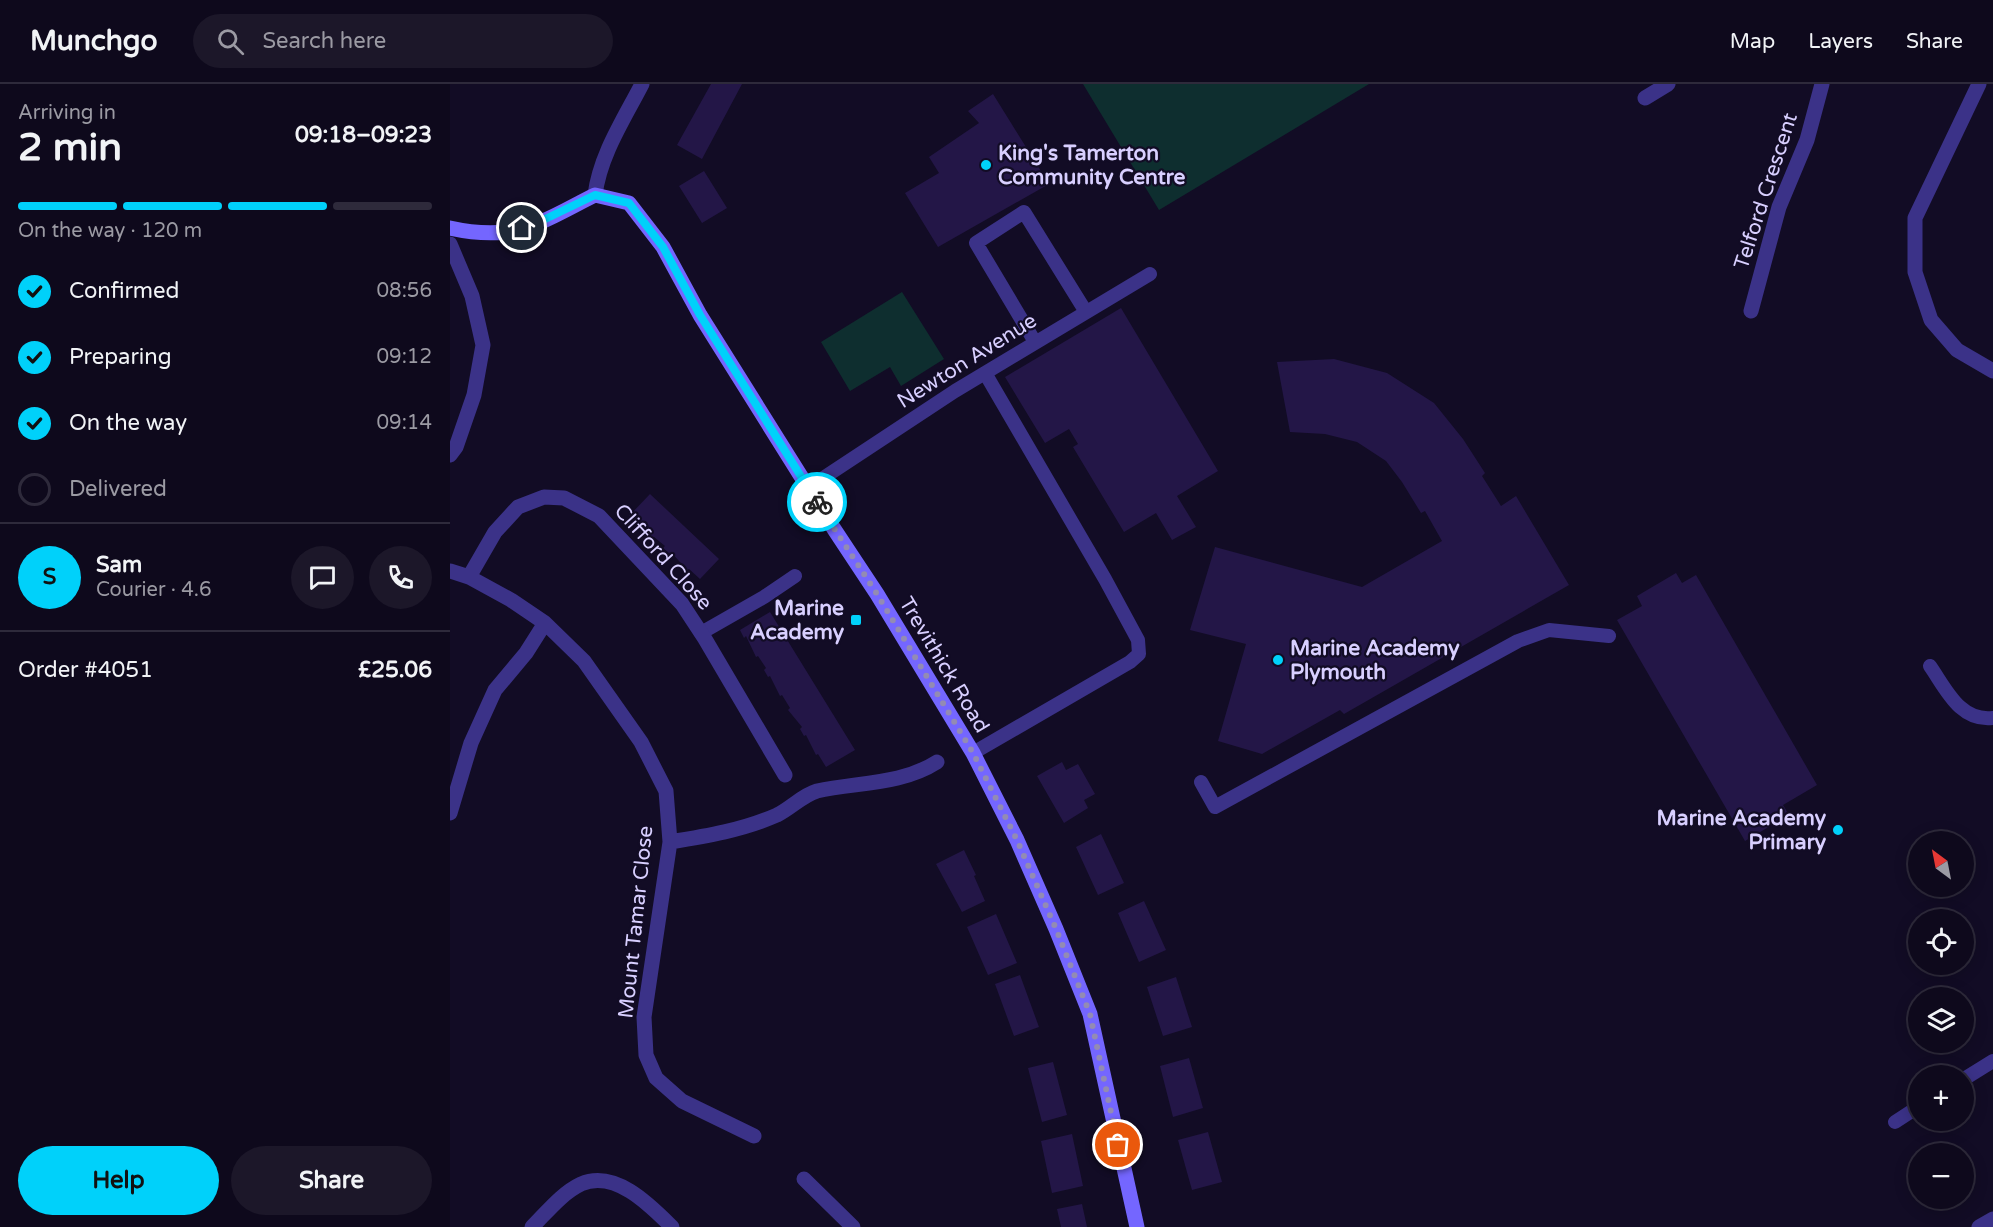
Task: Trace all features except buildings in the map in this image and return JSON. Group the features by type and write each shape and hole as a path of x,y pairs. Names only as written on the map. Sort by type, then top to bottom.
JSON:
{"street":[{"path":"450,228 476,233 507,232 537,223 595,195 597,179 614,136 642,84"},
{"path":"1645,98 1668,84"},
{"name":"Telford Crescent","path":"1751,311 1779,207 1807,140 1822,84"},
{"path":"1979,84 1915,218 1915,272 1931,320 1957,350 1993,371"},
{"name":"Trevithick Road","path":"595,195 629,203 663,247 700,315 877,594 973,753 1017,840 1090,1014 1137,1227"},
{"path":"450,244 472,296 483,345 474,395 456,447 450,455"},
{"name":"Clifford Close","path":"469,577 495,532 518,507 544,497 564,498 598,516 682,604 785,775"},
{"name":"Mount Tamar Close","path":"450,571 469,577 511,600 545,623 584,661 641,742 666,791 670,842 644,1017 646,1055 656,1078 682,1101 754,1136"},
{"path":"450,813 471,743 495,690 526,653 545,623"},
{"path":"670,842 711,836 746,826 778,814 814,792 887,781 926,769 937,762"},
{"path":"804,1179 853,1227"},
{"path":"532,1227 562,1198 580,1185 603,1180 619,1185 657,1212 672,1227"},
{"path":"1979,1227 1993,1219"}],"lane":[{"path":"1035,342 976,243 1024,212 1086,312"},
{"name":"Newton Avenue","path":"808,488 1035,342 1150,274"},
{"path":"973,753 1130,662 1139,654 1138,640 1105,579 986,373"},
{"path":"701,633 765,597 795,576"},
{"path":"1201,782 1215,807 1518,641 1549,630 1609,636"},
{"path":"1930,666 1958,706 1969,714 1983,719 1993,718"},
{"path":"1974,1073 1993,1061"},
{"path":"1895,1122 1908,1114"}],"green space":[{"path":"1083,84 1369,84 1159,210"},
{"path":"902,292 944,359 901,386 890,367 850,391 821,342"}],"way so far":[{"path":"817,502 877,594 973,753 1017,840 1090,1014 1118,1145"}],"place":[{"name":"King's Tamerton Community Centre","path":"986,165"},
{"name":"Marine Academy","path":"856,620"},
{"name":"Marine Academy Plymouth","path":"1278,660"},
{"name":"Marine Academy Primary","path":"1838,830"}],"route":[{"path":"522,228 595,195 629,203 663,247 700,315 817,502"}]}
